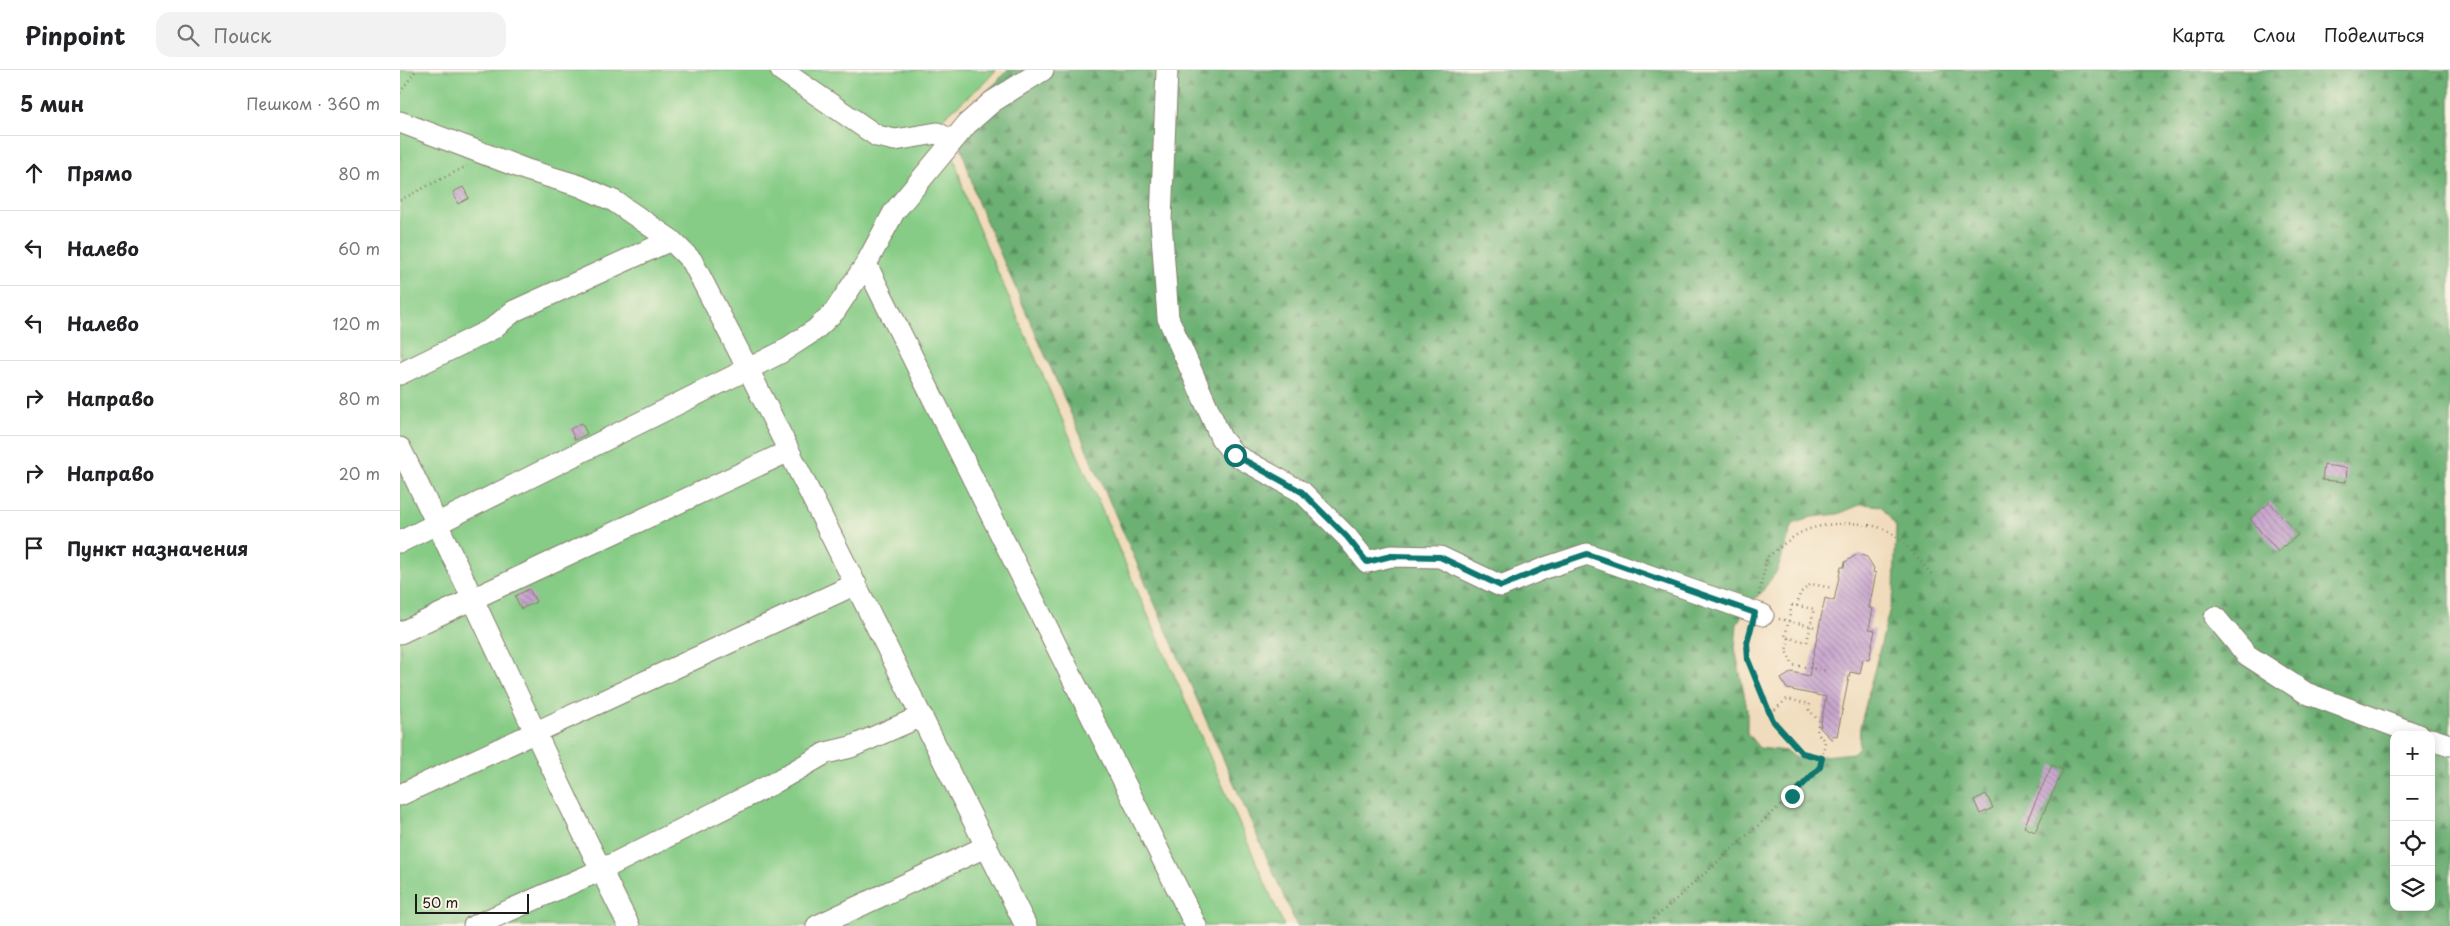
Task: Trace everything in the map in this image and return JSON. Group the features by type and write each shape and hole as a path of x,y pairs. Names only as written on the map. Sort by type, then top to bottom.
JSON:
{"lane":[{"path":"781,70 877,136 895,140 938,133 953,141"},
{"path":"400,542 780,353 815,330 835,311 866,264 894,212 967,124 992,102 1043,70"},
{"path":"1167,70 1161,221 1168,318 1221,438 1235,455 1302,492 1347,537 1367,562 1391,556 1440,557 1501,586 1545,568 1587,554 1759,614"},
{"path":"400,122 580,186 614,201 671,240 692,261 856,584 1026,926"},
{"path":"400,374 492,329 514,311 671,240"},
{"path":"866,264 1196,926"},
{"path":"400,448 474,597 534,732 629,926"},
{"path":"400,633 789,451"},
{"path":"400,795 856,584"},
{"path":"2215,617 2247,655 2306,693 2408,731"},
{"path":"474,926 601,870 772,784 826,753 851,747 922,716"},
{"path":"2435,740 2450,745"},
{"path":"817,926 987,846"}],"path":[{"path":"400,93 416,70"},
{"path":"400,200 489,155"},
{"path":"1822,758 1802,753 1774,722 1748,660 1747,643 1759,614 1768,557 1790,540 1813,528 1852,524 1887,530 1919,558 1933,576"},
{"path":"1797,606 1800,593 1811,584 1833,588"},
{"path":"1792,605 1797,606 1814,609 1807,642 1785,637 1792,605"},
{"path":"1759,614 1816,627"},
{"path":"1789,638 1786,651 1793,665 1828,671"},
{"path":"1646,926 1792,796 1820,767 1825,742 1817,732 1819,721 1809,710 1810,704 1787,699 1770,714"}],"green space":[{"path":"400,70 996,70 984,83 943,118 967,202 1284,926 400,926"},
{"path":"1007,70 2450,70 2450,926 1297,926 978,203 954,122 997,82","holes":["1862,504 1881,506 1896,526 1894,592 1860,727 1859,747 1853,753 1798,759 1786,751 1759,748 1747,733 1747,709 1735,648 1737,624 1747,605 1760,594 1777,571 1793,524 1812,517 1838,514"]}],"building":[{"path":"463,187 469,198 458,204 453,192"},
{"path":"582,423 587,434 575,440 570,429"},
{"path":"2324,465 2347,468 2346,482 2322,480"},
{"path":"2270,502 2298,535 2278,552 2250,519"},
{"path":"1858,554 1867,557 1874,568 1873,572 1876,573 1869,608 1873,608 1869,629 1875,630 1869,660 1863,659 1860,674 1850,672 1837,736 1833,735 1832,740 1820,728 1826,697 1787,689 1781,679 1792,672 1809,676 1825,598 1834,601 1841,567 1844,567 1845,562"},
{"path":"529,589 536,602 521,609 515,596"},
{"path":"2052,765 2063,770 2035,832 2024,827"},
{"path":"1986,794 1993,808 1980,814 1974,800"}],"route":[{"path":"1235,455 1302,492 1347,537 1367,562 1391,556 1440,557 1501,586 1545,568 1587,554 1755,613 1747,643 1748,660 1770,714 1774,722 1802,753 1822,758 1820,767 1792,796"}]}
